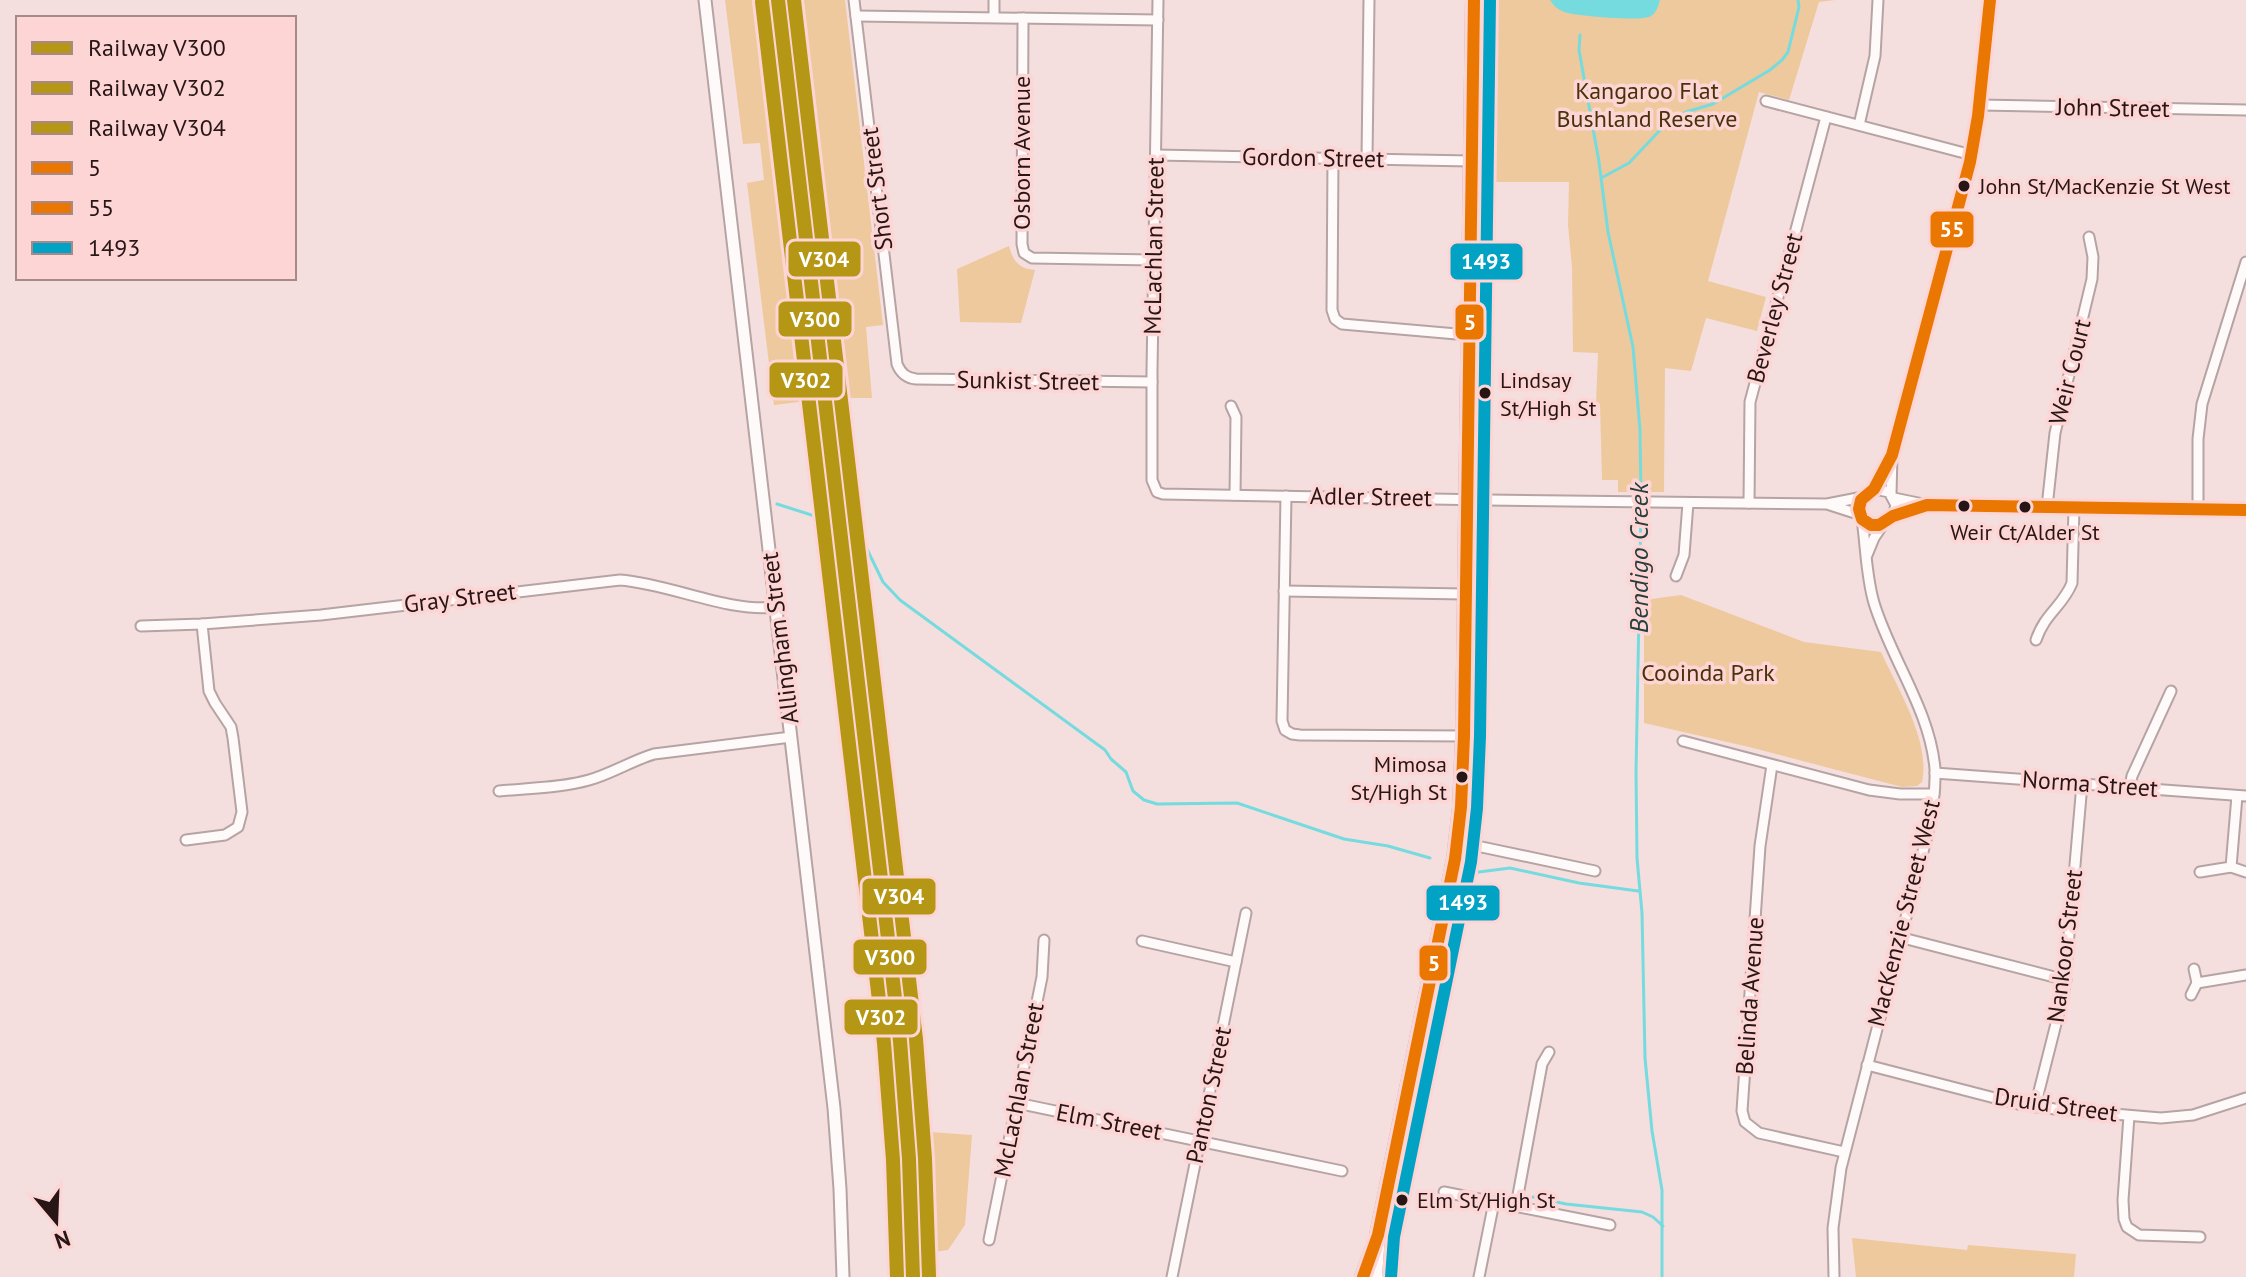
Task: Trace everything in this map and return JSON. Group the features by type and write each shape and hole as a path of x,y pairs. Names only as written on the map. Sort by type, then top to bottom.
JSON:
{"highway":[{"path":"1375,1277 1378,1235 1458,842 1464,736 1474,0"},
{"path":"1363,1277 1378,1235"}],"street":[{"name":"Allingham Street","path":"705,0 835,1119 843,1277"},
{"name":"Short Street","path":"854,0 897,364 905,376"},
{"path":"994,0 994,17"},
{"name":"McLachlan Street","path":"1156,491 1152,480 1152,382 1158,0"},
{"path":"1367,159 1369,0"},
{"path":"1859,125 1875,56 1878,0"},
{"path":"1927,505 1871,525 1862,517 1860,503 1874,489 1892,455 1972,155 1990,0"},
{"path":"856,16 1158,20"},
{"name":"Osborn Avenue","path":"1023,18 1024,253 1032,258 1154,260"},
{"path":"1766,101 1972,155"},
{"name":"John Street","path":"1980,105 2246,110"},
{"name":"Beverley Street","path":"1749,503 1750,402 1826,117"},
{"name":"Gordon Street","path":"1156,155 1471,161"},
{"path":"1333,158 1332,310 1337,322 1468,335"},
{"name":"Weir Court","path":"2047,507 2055,433 2092,279 2093,257 2089,237"},
{"path":"2198,509 2198,439 2202,404 2246,262"},
{"name":"Sunkist Street","path":"905,376 923,380 1152,382"},
{"path":"1231,406 1236,417 1235,495"},
{"path":"1867,556 1874,538 1896,509 1892,496 1892,455"},
{"path":"1874,489 1883,489 1892,496 1927,505 2246,510"},
{"name":"Adler Street","path":"1156,491 1161,494 1653,503 1827,504 1863,497"},
{"path":"1286,496 1282,721 1285,730 1300,735 1464,736"},
{"path":"1676,576 1684,555 1688,503"},
{"name":"Adler Street","path":"1827,504 1862,517"},
{"path":"2036,640 2041,625 2072,583 2074,507"},
{"name":"MacKenzie Street West","path":"1834,1277 1834,1214 1844,1152 1927,836 1935,773 1923,719 1874,605 1868,579 1862,517"},
{"name":"Gray Street","path":"141,626 321,615 612,580 656,585 741,607 776,607"},
{"path":"1284,591 1465,594"},
{"path":"186,840 231,832 241,821 242,812 231,727 215,703 208,684 202,624"},
{"path":"2130,787 2132,776 2171,691"},
{"path":"499,791 585,781 654,754 791,737"},
{"path":"1683,741 1869,790 1934,794"},
{"name":"Belinda Avenue","path":"1772,765 1760,846 1742,1111 1745,1122 1759,1133 1844,1152"},
{"name":"Norma Street","path":"1935,773 2242,796"},
{"name":"Nankoor Street","path":"2035,1107 2066,980 2082,784"},
{"path":"2231,867 2242,796"},
{"path":"1458,842 1595,871"},
{"path":"2200,872 2231,867 2246,872"},
{"name":"Panton Street","path":"1172,1277 1246,913"},
{"path":"1899,937 2066,980"},
{"name":"McLachlan Street","path":"989,1240 1042,977 1044,940"},
{"path":"1142,941 1236,962"},
{"path":"2191,995 2197,983 2194,969"},
{"path":"2197,983 2246,975"},
{"path":"1516,1206 1542,1064 1549,1052"},
{"name":"Druid Street","path":"1867,1065 2035,1107 2129,1116 2161,1118 2193,1115 2246,1098"},
{"name":"Elm Street","path":"1017,1103 1342,1171"},
{"path":"2129,1116 2123,1200 2127,1227 2139,1235 2200,1237"},
{"path":"1444,1192 1610,1225"},
{"path":"1479,1277 1494,1202"}],"green space":[{"path":"725,0 768,0 815,400 774,405 747,183 764,180 760,143 743,144"},
{"path":"782,0 845,0 883,325 866,327 872,398 829,398"},
{"name":"Kangaroo Flat Bushland Reserve","path":"1492,0 1835,0 1819,2 1789,100 1759,92 1708,281 1766,297 1757,331 1706,318 1691,371 1665,368 1664,492 1618,492 1618,480 1602,480 1600,404 1596,403 1598,353 1573,352 1569,182 1496,182 1492,186"},
{"path":"1009,246 1018,263 1035,270 1021,323 960,322 957,269"},
{"name":"Cooinda Park","path":"1681,595 1804,642 1881,652 1917,733 1922,750 1922,782 1917,786 1902,787 1644,723 1644,600"},
{"path":"916,1131 972,1135 965,1225 948,1250 920,1254"},
{"path":"1852,1238 1967,1250 1968,1245 2076,1254 2074,1277 1856,1277"}],"water":[{"path":"1550,0 1660,0 1651,16 1609,18 1564,12"}],"waterway":[{"path":"1603,177 1629,163 1673,120 1686,112 1713,104 1782,60 1788,52 1798,0"},
{"name":"Bendigo Creek","path":"1580,35 1579,50 1608,232 1633,347 1640,430 1641,498"},
{"path":"777,504 821,518"},
{"name":"Bendigo Creek","path":"1641,506 1637,858 1642,913 1645,1058 1662,1190 1662,1277"},
{"path":"853,539 863,541 883,582 900,600 1105,750 1126,772 1133,791 1144,800 1157,804 1237,803 1344,839 1388,846 1430,858"},
{"path":"1473,870 1510,868 1579,883 1638,891"},
{"path":"1533,1197 1566,1204 1642,1212 1663,1226"}],"rail line":[{"name":"V300","path":"778,0 900,1041 909,1159 913,1277"},
{"name":"V304","path":"794,0 916,1039 925,1158 929,1276"},
{"name":"V302","path":"762,2 884,1043 893,1160 897,1277"}],"transit line":[{"name":"5","path":"1363,1277 1378,1235 1455,859 1461,807 1474,0"},
{"name":"1493","path":"1391,1277 1394,1237 1471,862 1477,808 1490,0"},
{"name":"55","path":"1990,0 1970,162 1892,455 1874,489 1861,500 1859,509 1862,519 1871,525 1879,525 1893,516 1927,505 2246,510"}],"place":[{"name":"John St/MacKenzie St West","path":"1964,186"},
{"name":"Lindsay St/High St","path":"1485,393"},
{"name":"Weir Ct/Alder St","path":"2025,507"},
{"name":"Mimosa St/High St","path":"1462,777"},
{"name":"Elm St/High St","path":"1402,1200"}]}
